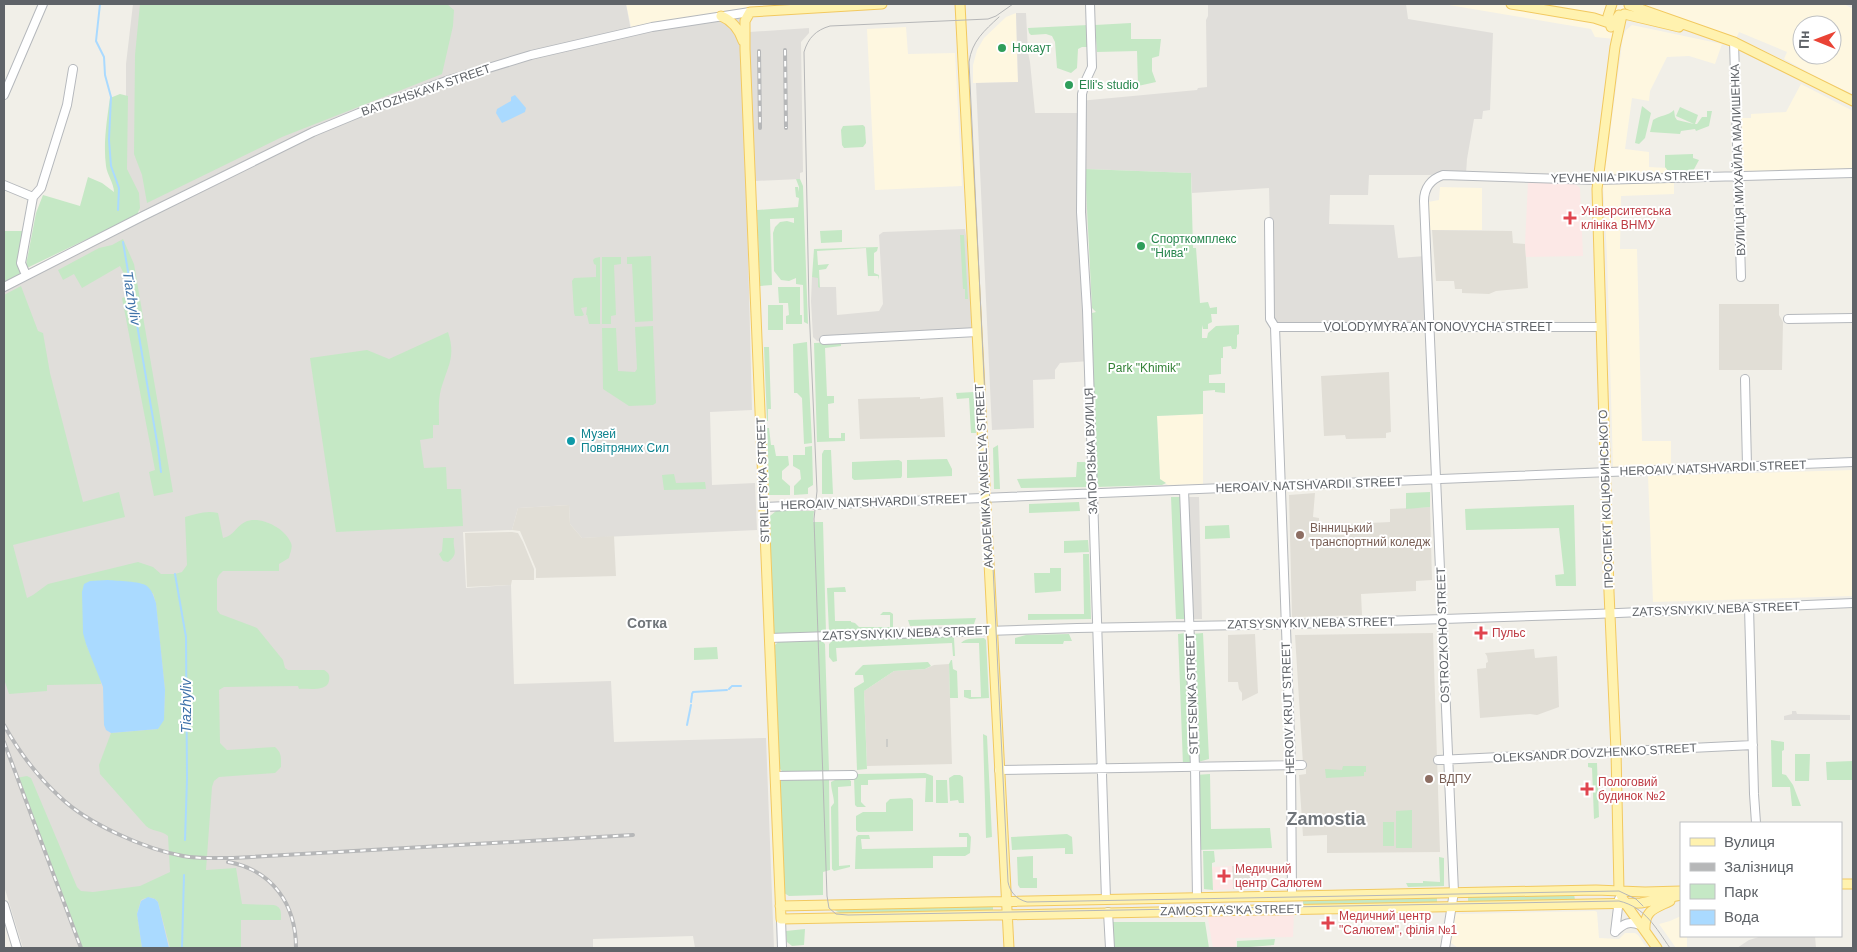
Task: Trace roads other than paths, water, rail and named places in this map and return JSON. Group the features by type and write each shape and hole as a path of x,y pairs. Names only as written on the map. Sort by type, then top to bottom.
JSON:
{"main road":[{"name":"BATOZHSKAYA STREET","path":"750,12 882,4"},
{"name":"AKADEMIKA YANGELYA STREET","path":"960,4 1009,948"},
{"path":"1511,4 1594,18 1609,23 1614,22 1628,11 1628,4 1704,33 1734,42 1853,101"},
{"path":"1594,18 1604,14 1612,5"},
{"path":"1612,5 1615,14 1704,33"},
{"path":"1612,5 1608,16 1616,38"},
{"name":"STRILETS'KA STREET","path":"750,12 745,21 745,48 781,919"},
{"name":"ПРОСПЕКТ КОЦЮБИНСЬКОГО","path":"1621,904 1618,890 1616,751 1597,180 1616,38 1622,15"},
{"path":"721,16 729,20 737,28 745,48"},
{"path":"1616,38 1621,27 1635,18"},
{"path":"1596,890 1608,885 1619,875 1626,885 1640,892"},
{"path":"1596,904 1609,902 1618,890"},
{"name":"ZAMOSTYAS'KA STREET","path":"780,906 1454,892 1680,891"},
{"path":"1621,904 1629,894 1640,892"},
{"path":"1621,904 1648,903 1680,895"},
{"path":"1643,928 1649,912 1680,896"},
{"path":"1621,904 1643,928 1657,948"},
{"name":"ZAMOSTYAS'KA STREET","path":"781,919 1621,904"}],"street":[{"path":"4,95 43,4"},
{"name":"ЗАПОРІЗЬКА ВУЛИЦЯ","path":"1090,4 1092,67 1082,94 1081,156 1106,899"},
{"name":"BATOZHSKAYA STREET","path":"4,286 141,216 313,132 359,113 449,80 531,55 652,27 750,12"},
{"name":"ВУЛИЦЯ МИХАЙЛА МАЛИШЕНКА","path":"1734,42 1741,277"},
{"path":"26,275 21,263 33,197 40,188 67,105 73,69"},
{"name":"YEVHENIIA PIKUSA STREET","path":"1424,201 1428,184 1443,175 1597,180 1853,174"},
{"path":"4,185 33,197"},
{"name":"OSTROZKOHO STREET","path":"1424,201 1454,892 1444,948"},
{"name":"HEROIV KRUT STREET","path":"1269,222 1270,319 1275,327 1281,486 1290,765 1292,896"},
{"path":"1788,319 1853,318"},
{"name":"VOLODYMYRA ANTONOVYCHA STREET","path":"1275,327 1601,327"},
{"path":"824,340 977,332"},
{"path":"1745,379 1747,466"},
{"name":"HEROAIV NATSHVARDII STREET","path":"764,507 1853,462"},
{"name":"STETSENKA STREET","path":"1184,490 1195,767 1197,898"},
{"name":"ZATSYSNYKIV NEBA STREET","path":"769,638 1097,627 1443,619 1853,603"},
{"path":"1749,607 1756,822"},
{"name":"OLEKSANDR DOVZHENKO STREET","path":"1438,760 1753,745"},
{"path":"999,770 1302,765"},
{"path":"775,776 853,775"},
{"path":"1621,904 1615,932 1622,925 1630,922 1643,928"},
{"path":"4,905 17,948"},
{"path":"1108,912 1110,948"},
{"name":"STRILETS'KA STREET","path":"781,919 782,948"}],"water":[{"path":"515,95 526,108 525,112 502,123 496,113 497,109 511,101 511,97"},
{"path":"108,580 144,584 153,594 156,603 165,690 164,720 158,729 111,733 106,730 104,725 103,687 83,633 82,592 84,584 90,581"},
{"path":"148,897 158,902 169,948 142,948 137,914 141,901"}],"waterway":[{"name":"Tiazhyliv","path":"100,4 96,41 104,57 105,75 111,97 109,140 111,166 119,188 118,210"},
{"name":"Tiazhyliv","path":"123,242 161,472"},
{"name":"Tiazhyliv","path":"175,574 186,637 187,779 185,840"},
{"path":"732,686 741,686"},
{"path":"692,694 693,692 727,690"},
{"path":"691,702 692,695"},
{"path":"687,725 691,705"},
{"name":"Tiazhyliv","path":"182,948 184,875"}],"tram line":[{"path":"1013,4 996,16 988,19 830,26 813,35 804,52 809,306 817,491 814,519 827,896 829,908 836,914 848,915 1619,901 1643,913 1655,926 1670,948"},
{"path":"999,17 976,42 969,62 1008,882 1012,892 1027,902 1619,891 1636,899 1643,906"}],"railway":[{"path":"785,50 786,128"},
{"path":"759,51 760,128"},
{"path":"4,725 37,773 72,807 101,826 118,834 152,848 183,856 233,858 633,835"},
{"path":"4,742 81,948"},
{"path":"228,862 244,866 258,873 279,892 292,918 296,948"}],"place":[{"name":"Нокаут","path":"1002,48"},
{"name":"Elli's studio","path":"1069,85"},
{"name":"Університетська клініка ВНМУ","path":"1570,218"},
{"name":"Спорткомплекс \"Нива\"","path":"1141,246"},
{"name":"Музей Повітряних Сил","path":"571,441"},
{"name":"Вінницький транспортний коледж","path":"1300,535"},
{"name":"Пульс","path":"1481,633"},
{"name":"ВДПУ","path":"1429,779"},
{"name":"Пологовий будинок №2","path":"1587,789"},
{"name":"Медичний центр Салютем","path":"1224,876"},
{"name":"Медичний центр \"Салютем\", філія №1","path":"1328,923"}],"district":[{"name":"Сотка","path":"647,623"},
{"name":"Zamostia","path":"1326,819"}],"park label":[{"name":"Park \"Khimik\"","path":"1144,368"}]}
